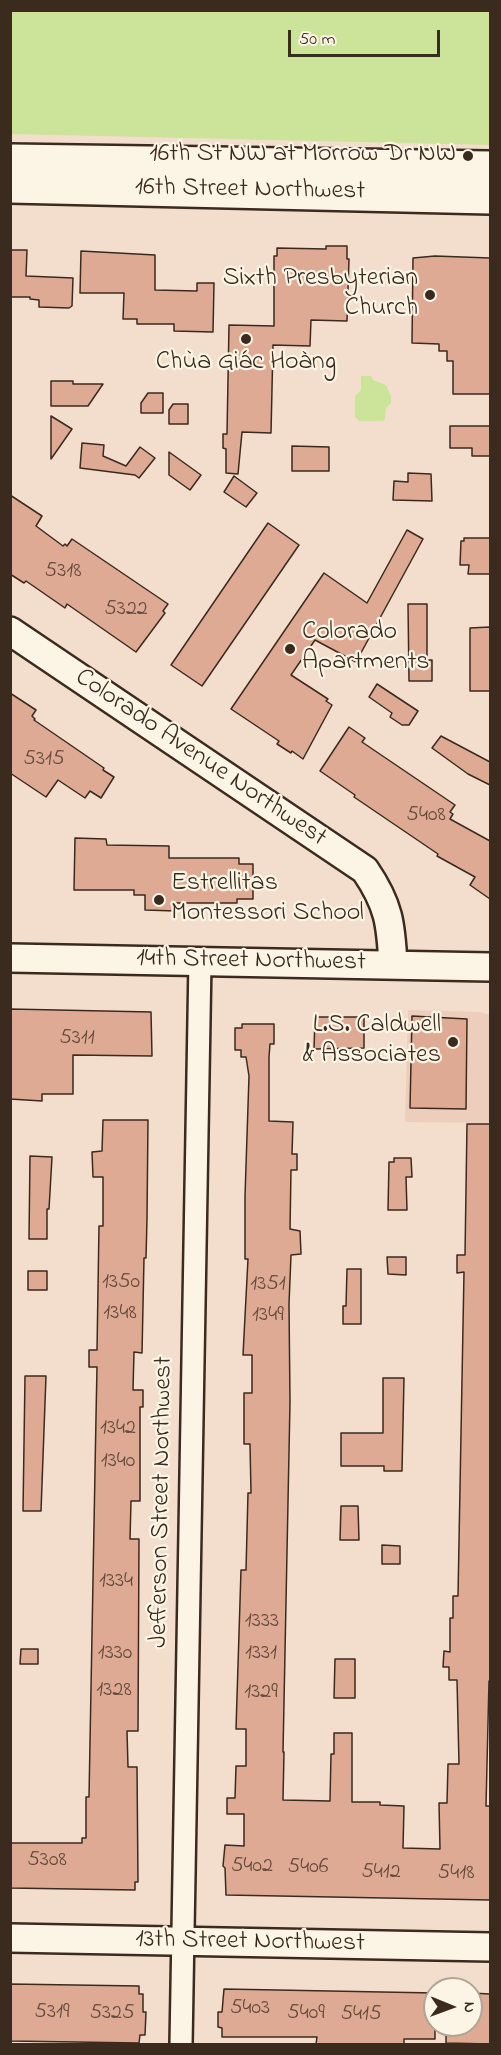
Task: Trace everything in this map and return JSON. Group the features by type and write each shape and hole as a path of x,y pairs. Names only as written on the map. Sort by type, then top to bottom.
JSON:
{"main road":[{"name":"16th Street Northwest","path":"10,161 490,168"},
{"name":"16th Street Northwest","path":"10,186 490,196"}],"street":[{"name":"Colorado Avenue Northwest","path":"10,631 365,870 380,893 389,919 393,965"},
{"name":"14th Street Northwest","path":"10,958 490,967"},
{"name":"Jefferson Street Northwest","path":"181,2044 200,961"},
{"name":"13th Street Northwest","path":"10,1938 490,1947"}],"shaded area":[{"path":"408,1010 480,1012 490,1015 490,1123 405,1122"}],"green space":[{"path":"11,10 490,11 490,145 11,134"},
{"path":"361,376 371,376 373,380 386,385 391,396 391,403 386,408 383,421 359,421 355,417 355,396 361,390"}],"building":[{"path":"326,246 347,246 347,259 349,259 347,321 311,320 310,346 273,345 271,433 242,432 238,474 226,473 226,449 223,448 223,434 227,434 229,325 274,326 274,256 277,256 277,248 326,249"},
{"path":"10,250 27,250 26,276 73,278 72,306 69,308 39,307 39,300 30,299 30,297 10,297"},
{"path":"81,251 155,255 155,290 197,291 197,283 214,283 213,332 174,331 174,324 137,324 137,319 123,319 124,293 80,293"},
{"name":"Sixth Presbyterian Church","path":"435,256 490,258 490,394 453,394 453,361 447,361 447,351 439,351 439,344 412,343 413,258"},
{"path":"51,381 103,384 88,406 51,406"},
{"path":"148,393 163,393 163,413 141,413 141,403"},
{"path":"173,404 188,404 188,424 169,424 169,410"},
{"path":"51,416 72,429 51,459"},
{"path":"450,426 490,426 490,456 472,456 472,448 450,448"},
{"path":"82,443 104,445 103,456 126,466 140,447 155,458 139,478 135,475 80,468"},
{"path":"292,446 329,447 329,471 292,471"},
{"path":"169,452 201,475 190,490 169,475"},
{"path":"408,473 431,474 432,501 393,500 394,481 408,482"},
{"path":"234,476 257,493 246,507 224,492"},
{"path":"10,495 42,516 36,526 63,546 65,544 67,546 72,539 168,604 163,611 165,613 136,652 67,604 65,608 26,581 24,583 10,574"},
{"path":"268,523 299,545 202,686 171,665"},
{"path":"407,530 423,539 356,662 315,640 291,675 328,699 326,701 332,705 303,759 277,744 279,741 231,709 324,573 367,603"},
{"path":"464,538 490,538 490,574 468,574 469,565 460,565 461,541 464,541"},
{"path":"408,604 427,604 427,660 432,660 432,681 409,681"},
{"path":"490,627 490,691 470,691 470,628"},
{"path":"377,684 418,711 409,725 402,725 390,717 392,713 369,697"},
{"path":"10,693 36,710 32,716 34,720 114,777 101,798 90,791 85,798 58,780 46,797 10,773"},
{"path":"349,727 365,738 362,742 455,805 450,812 453,814 450,819 490,841 490,899 470,885 475,877 437,856 438,854 320,771"},
{"path":"441,736 490,762 490,785 468,774 432,748"},
{"path":"75,838 106,839 107,845 169,846 169,858 239,858 239,864 253,864 253,899 237,899 237,903 175,903 176,911 145,910 145,895 134,895 134,890 74,890"},
{"path":"10,1009 151,1012 152,1056 73,1055 73,1094 42,1094 42,1101 10,1099"},
{"path":"412,1016 467,1019 466,1109 410,1108"},
{"path":"315,1017 364,1017 364,1048 314,1049"},
{"path":"242,1024 274,1024 274,1044 270,1044 269,1057 269,1121 293,1122 292,1154 297,1154 297,1170 291,1170 290,1229 300,1231 301,1254 291,1255 289,1304 290,1402 283,1800 330,1801 334,1733 352,1733 352,1802 380,1802 380,1805 404,1806 403,1848 440,1849 439,1803 447,1803 448,1764 459,1764 457,1680 449,1680 449,1667 443,1667 444,1651 450,1652 450,1618 453,1618 453,1596 458,1596 464,1272 457,1273 457,1255 465,1255 467,1124 490,1124 490,1681 486,1806 490,1806 490,1900 226,1895 223,1866 225,1845 244,1846 244,1814 227,1814 227,1798 235,1798 236,1766 246,1766 246,1729 236,1729 241,1570 246,1570 248,1493 251,1493 250,1444 244,1444 244,1393 252,1393 252,1355 243,1355 248,1259 245,1259 245,1196 249,1076 246,1057 241,1057 241,1050 235,1050 235,1028 242,1028"},
{"path":"103,1120 148,1120 142,1353 134,1352 133,1390 143,1390 143,1407 140,1407 140,1501 131,1501 130,1539 139,1539 138,1731 127,1731 128,1767 137,1767 138,1882 135,1882 135,1890 10,1888 10,1843 82,1843 82,1838 86,1838 86,1797 89,1797 97,1367 89,1367 89,1350 97,1350 99,1226 103,1226 103,1177 93,1177 92,1152 102,1151"},
{"path":"30,1156 52,1157 49,1209 47,1209 47,1239 29,1239"},
{"path":"394,1158 411,1158 412,1177 406,1177 407,1210 388,1210 389,1162 394,1162"},
{"path":"387,1257 406,1257 406,1275 388,1274"},
{"path":"347,1269 361,1269 361,1324 343,1324"},
{"path":"28,1271 47,1271 47,1290 28,1290"},
{"path":"25,1376 46,1376 41,1511 23,1511"},
{"path":"383,1378 404,1378 402,1471 384,1471 384,1466 341,1466 341,1433 383,1433"},
{"path":"341,1506 358,1506 359,1540 340,1540"},
{"path":"382,1545 400,1546 400,1564 382,1564"},
{"path":"21,1649 38,1649 38,1664 20,1664"},
{"path":"335,1659 355,1659 355,1698 334,1698"},
{"path":"10,1984 139,1986 139,1994 143,1994 143,2012 146,2012 145,2035 140,2035 139,2043 10,2041"},
{"path":"224,1989 423,1993 423,2037 435,2037 435,2039 404,2039 404,2044 316,2044 317,2037 222,2037 222,2028 218,2027 218,2012 222,2012"},
{"path":"483,1994 490,1994 490,2044 446,2043 446,2037 483,2037"}],"place":[{"name":"16th St NW at Morrow Dr NW","path":"468,156"},
{"name":"Sixth Presbyterian Church","path":"430,295"},
{"name":"Chùa Giác Hoàng","path":"246,339"},
{"name":"Colorado Apartments","path":"290,649"},
{"name":"Estrellitas Montessori School","path":"159,900"},
{"name":"L.S. Caldwell & Associates","path":"453,1042"}]}
